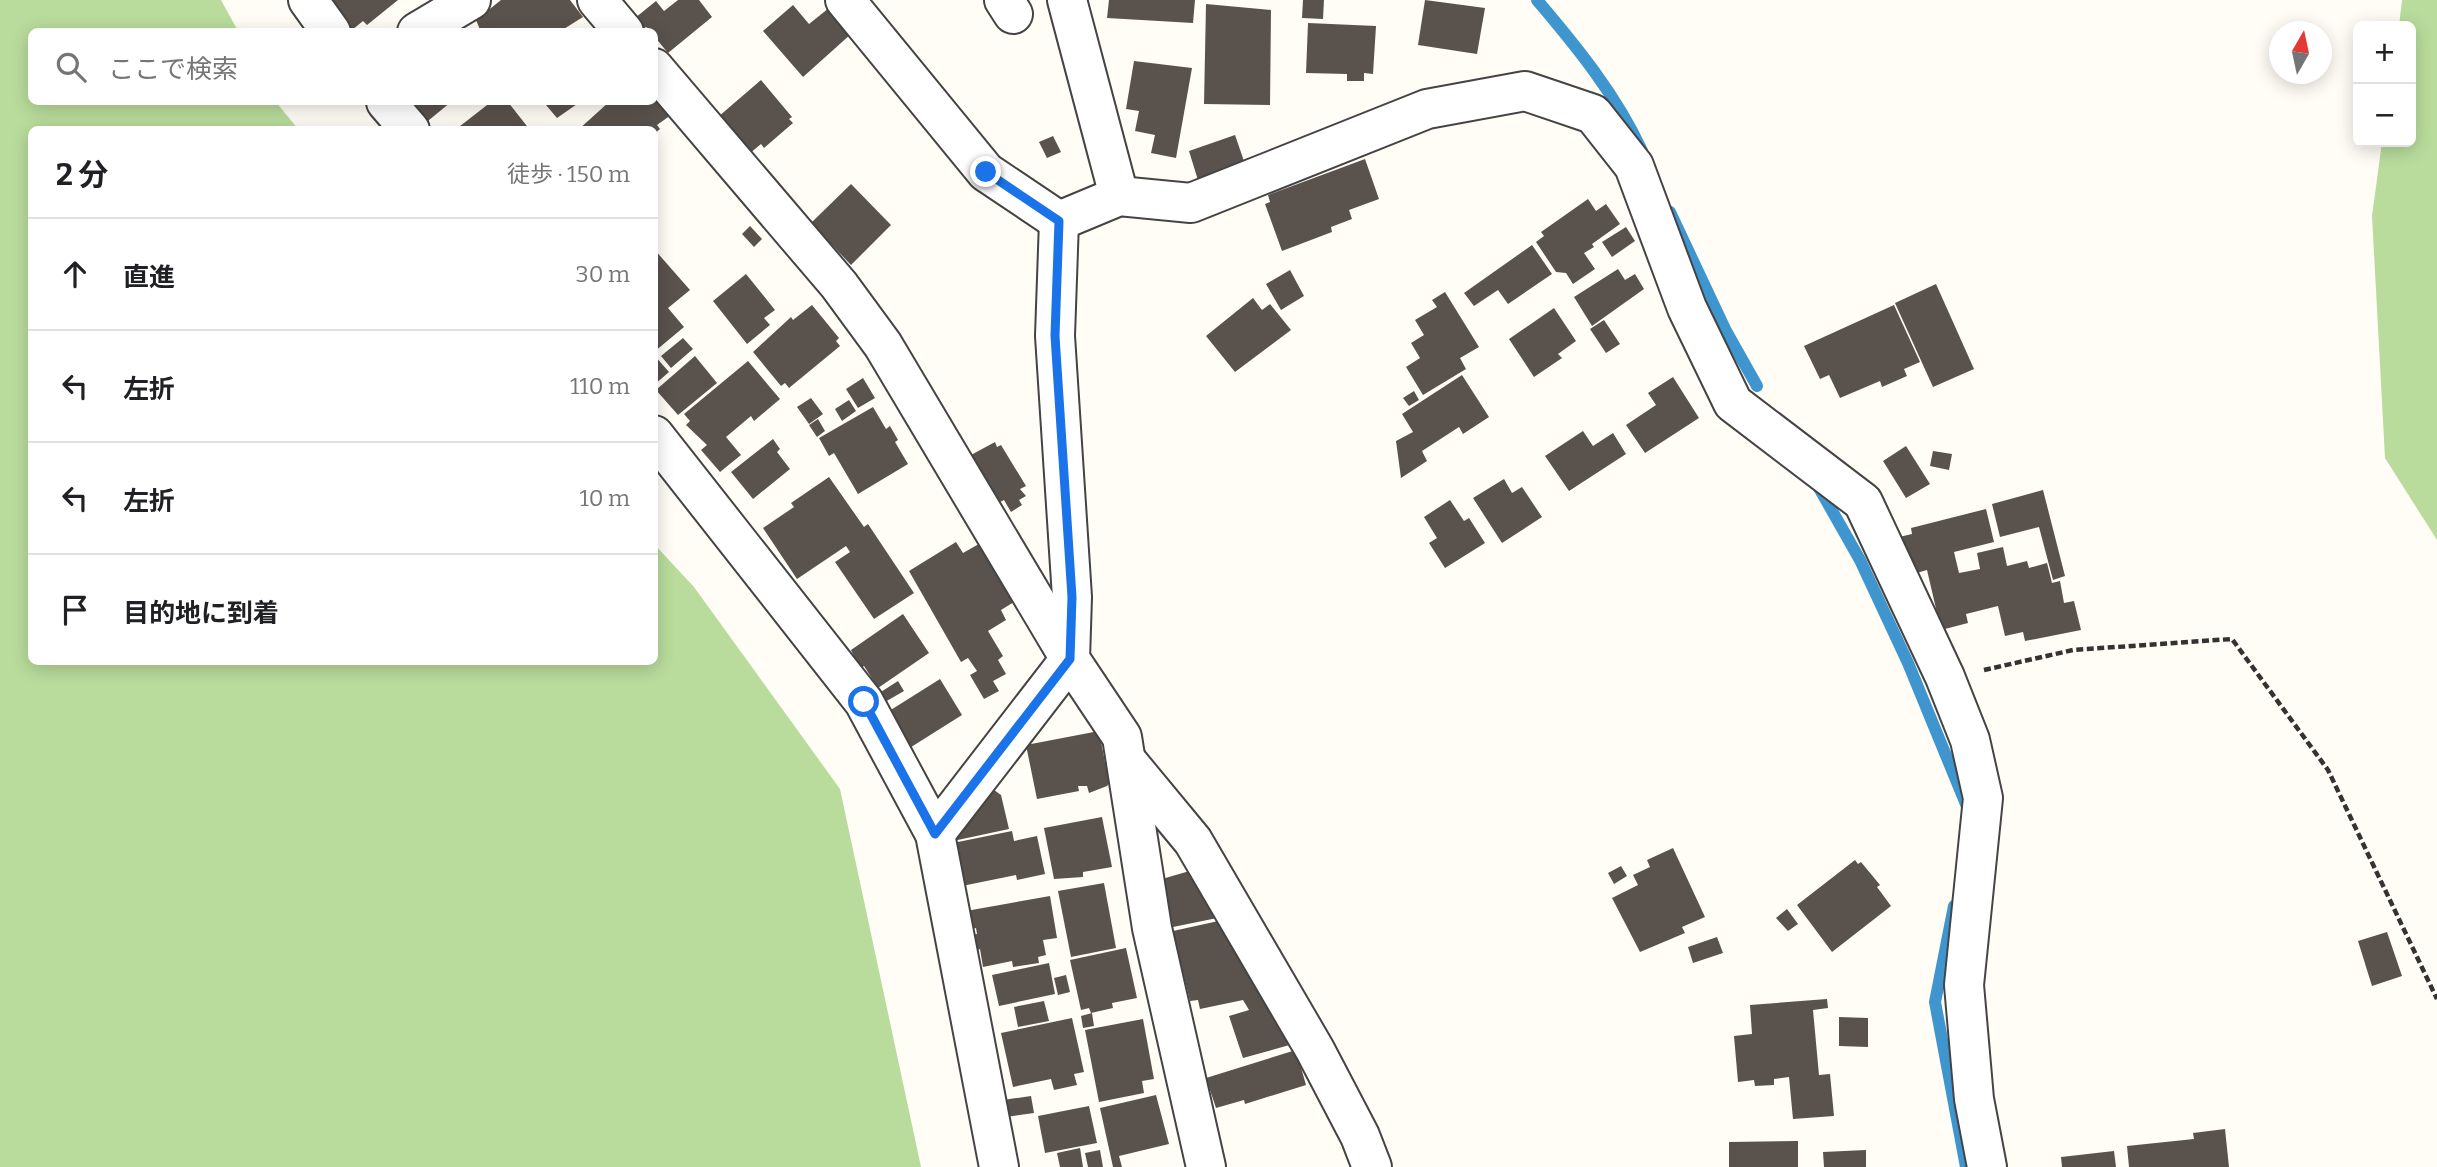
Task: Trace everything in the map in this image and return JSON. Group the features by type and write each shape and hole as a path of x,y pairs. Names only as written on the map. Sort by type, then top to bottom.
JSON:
{"street":[{"path":"308,0 328,28"},
{"path":"424,28 471,0"},
{"path":"597,0 621,28"},
{"path":"845,0 986,172 1059,221"},
{"path":"1067,0 1119,196"},
{"path":"658,73 839,285 883,345 1070,659 1122,737 1152,928 1206,1167"},
{"path":"1059,221 1119,196 1191,202 1427,109 1525,91 1593,114 1634,166 1687,308 1733,403 1863,502 1945,677 1970,740 1983,798 1964,985 1974,1099 1987,1167"},
{"path":"389,105 407,126"},
{"path":"935,834 1070,659 1072,597 1055,336 1059,221"},
{"path":"658,440 864,702 935,834 999,1167"},
{"path":"1125,759 1192,841 1315,1050 1360,1136 1372,1167"}],"path":[{"path":"1945,677 2073,650 2232,639 2328,770 2437,999"}],"green space":[{"path":"0,0 221,0 236,28 28,28 28,105 278,105 296,126 28,126 28,665 658,665 658,548 694,587 840,789 921,1167 0,1167"},
{"path":"2402,0 2437,0 2437,540 2385,458 2372,216 2381,147 2416,147 2416,21 2400,21"}],"building":[{"path":"312,0 398,0 367,25 363,21 354,28 351,28 338,11"},
{"path":"501,0 570,0 583,17 565,28 479,28 476,20"},
{"path":"678,0 699,0 712,17 668,53 658,41 658,28 642,28 635,18 656,1 664,11"},
{"path":"1109,0 1195,0 1193,23 1107,18"},
{"path":"1303,0 1324,0 1323,19 1302,18"},
{"path":"1425,0 1485,8 1477,54 1418,45"},
{"path":"1206,4 1271,10 1270,105 1204,104"},
{"path":"793,5 809,24 829,8 851,34 803,77 763,31"},
{"path":"1308,23 1376,26 1373,74 1364,73 1364,81 1347,81 1347,74 1306,73"},
{"path":"1134,61 1192,68 1176,158 1151,153 1155,135 1135,131 1139,111 1126,109"},
{"path":"761,80 792,117 789,119 793,123 764,148 761,144 749,154 718,117"},
{"path":"658,100 671,115 658,126 582,126 606,105 658,105"},
{"path":"406,105 447,105 423,125"},
{"path":"487,105 510,105 527,126 460,126"},
{"path":"546,105 576,105 557,118"},
{"path":"1235,135 1246,167 1201,190 1189,151"},
{"path":"1053,136 1061,152 1047,158 1039,142"},
{"path":"1365,159 1379,199 1349,210 1352,219 1331,227 1332,232 1282,251 1265,204 1270,202 1268,195"},
{"path":"851,184 891,225 851,265 811,223"},
{"path":"1588,199 1596,211 1606,204 1620,224 1584,253 1595,269 1573,284 1566,273 1556,272 1536,242 1544,236 1541,232"},
{"path":"750,226 762,239 754,247 742,234"},
{"path":"1626,227 1635,241 1612,257 1602,242"},
{"path":"1532,245 1552,274 1508,304 1498,290 1474,306 1464,293"},
{"path":"658,254 690,290 668,308 684,327 658,349"},
{"path":"1618,269 1625,280 1635,274 1644,289 1592,326 1574,297"},
{"path":"1290,270 1304,296 1281,310 1266,284"},
{"path":"746,274 775,310 764,318 770,325 747,344 713,301"},
{"path":"1936,284 1974,369 1933,387 1895,303"},
{"path":"1445,292 1479,347 1460,358 1466,369 1423,395 1406,367 1420,358 1411,343 1424,335 1415,320 1437,307 1432,300"},
{"path":"1253,298 1262,310 1270,304 1291,330 1235,372 1206,336"},
{"path":"812,305 839,338 836,341 840,346 789,388 785,383 781,386 753,352 791,317 793,320"},
{"path":"1894,305 1920,362 1904,369 1907,376 1882,387 1880,381 1840,398 1829,375 1820,379 1804,346"},
{"path":"1554,308 1576,341 1558,354 1562,358 1534,377 1509,339"},
{"path":"1604,320 1620,344 1606,353 1590,329"},
{"path":"683,338 693,349 671,368 661,356"},
{"path":"695,356 717,383 678,415 658,392 658,388"},
{"path":"658,360 669,372 658,382"},
{"path":"748,361 780,399 754,421 751,416 726,437 741,455 720,472 701,450 707,445 686,425 690,421 684,414"},
{"path":"1462,375 1489,417 1463,434 1459,427 1422,451 1427,461 1401,478 1396,441 1413,432 1402,414"},
{"path":"1673,377 1699,418 1645,453 1626,425 1656,405 1648,393"},
{"path":"863,378 875,398 858,408 846,389"},
{"path":"1414,391 1419,400 1409,406 1403,398"},
{"path":"811,398 823,414 809,424 797,407"},
{"path":"849,400 856,411 842,421 835,409"},
{"path":"873,407 886,429 890,426 898,440 895,442 908,464 858,494 834,453 829,456 819,438"},
{"path":"818,419 825,431 817,437 809,425"},
{"path":"1583,431 1593,446 1613,433 1626,454 1569,491 1545,456"},
{"path":"773,439 780,449 777,452 790,469 753,499 731,472"},
{"path":"995,442 997,447 1001,445 1026,486 1020,489 1026,496 1019,500 1022,505 1011,512 1004,500 998,503 971,466 976,462 971,455"},
{"path":"1906,446 1930,484 1906,498 1883,461"},
{"path":"1933,451 1952,454 1949,470 1930,466"},
{"path":"829,477 864,527 868,524 914,593 874,619 835,562 850,552 846,546 797,579 763,528 794,507 791,503"},
{"path":"1504,479 1512,493 1522,487 1542,517 1502,543 1473,498"},
{"path":"2043,490 2065,576 2053,580 2039,527 2000,537 1992,504"},
{"path":"1450,500 1464,521 1469,518 1485,543 1445,568 1429,543 1437,538 1424,517"},
{"path":"1986,509 1994,542 1954,552 1959,573 1980,569 1977,553 2003,547 2007,566 2027,561 2029,568 2047,563 2052,583 2060,581 2064,603 2074,601 2081,630 2025,641 2023,632 2005,636 1998,606 1966,614 1968,623 1941,630 1927,570 1913,574 1899,537 1912,534 1911,528"},
{"path":"984,541 1019,599 1001,610 1006,620 988,631 1003,656 998,660 1006,674 993,681 999,691 984,699 970,675 977,671 968,658 961,662 909,571 956,542 963,553"},
{"path":"903,614 929,653 878,688 864,666 860,669 851,650"},
{"path":"940,679 962,715 908,749 886,713"},
{"path":"898,681 904,691 878,706 873,697"},
{"path":"1099,731 1109,783 1107,786 1089,793 1087,786 1078,786 1079,791 1037,799 1026,745"},
{"path":"990,787 1001,795 1009,829 953,841"},
{"path":"1102,817 1112,867 1083,872 1083,877 1054,879 1044,828"},
{"path":"1012,831 1014,841 1037,836 1045,874 1017,880 1016,875 962,886 953,843"},
{"path":"1673,848 1705,917 1682,927 1685,933 1640,952 1612,898 1638,885 1633,875 1650,867 1647,860"},
{"path":"1855,860 1858,864 1861,862 1880,885 1877,887 1891,906 1832,952 1797,905"},
{"path":"1621,866 1627,876 1614,884 1608,873"},
{"path":"1193,870 1222,917 1173,927 1162,879"},
{"path":"1104,883 1116,948 1071,957 1058,891"},
{"path":"1050,896 1057,938 1043,940 1046,955 1038,957 1039,963 1013,967 1012,961 983,967 980,949 975,951 972,935 977,934 976,928 969,930 966,911"},
{"path":"1787,909 1798,924 1788,931 1776,918"},
{"path":"1223,920 1293,1044 1243,1058 1229,1016 1249,1010 1243,1000 1200,1009 1198,1000 1190,1001 1173,931"},
{"path":"2387,932 2402,976 2372,986 2358,941"},
{"path":"1717,937 1723,953 1693,963 1688,947"},
{"path":"1126,948 1137,998 1112,1003 1113,1008 1091,1013 1089,1008 1081,1010 1070,960"},
{"path":"1049,963 1055,994 999,1006 992,975"},
{"path":"1066,975 1070,992 1058,995 1054,978"},
{"path":"1827,999 1828,1008 1813,1010 1819,1075 1830,1074 1834,1116 1793,1119 1789,1077 1774,1079 1774,1085 1755,1086 1754,1080 1738,1082 1734,1036 1752,1034 1750,1005"},
{"path":"1044,1001 1049,1021 1018,1027 1014,1007"},
{"path":"1092,1013 1094,1026 1083,1028 1081,1016"},
{"path":"1839,1017 1868,1018 1868,1047 1839,1046"},
{"path":"1072,1018 1084,1072 1074,1074 1077,1085 1054,1090 1051,1079 1013,1087 1001,1033"},
{"path":"1143,1019 1154,1079 1142,1081 1144,1093 1099,1102 1085,1030"},
{"path":"1296,1050 1306,1085 1245,1104 1244,1100 1216,1108 1206,1078"},
{"path":"1156,1095 1169,1144 1119,1156 1122,1167 1113,1167 1100,1108"},
{"path":"1031,1096 1034,1113 1006,1117 1003,1100"},
{"path":"1089,1106 1097,1143 1045,1153 1038,1116"},
{"path":"2225,1129 2229,1167 2129,1167 2127,1146 2194,1139 2193,1133"},
{"path":"1798,1141 1798,1167 1729,1167 1729,1142"},
{"path":"1080,1148 1083,1167 1060,1167 1057,1153"},
{"path":"1100,1150 1103,1167 1088,1167 1085,1153"},
{"path":"1866,1150 1866,1167 1824,1167 1823,1152"},
{"path":"2114,1151 2116,1167 2062,1167 2061,1157"}],"waterway":[{"path":"1537,0 1608,91 1642,151"},
{"path":"1670,212 1726,331 1757,386"},
{"path":"1818,486 1860,560 1908,663 1968,809"},
{"path":"1954,906 1935,1002 1966,1167"}],"route":[{"path":"864,702 935,834 1070,659 1072,597 1055,336 1059,221 986,172"}]}
